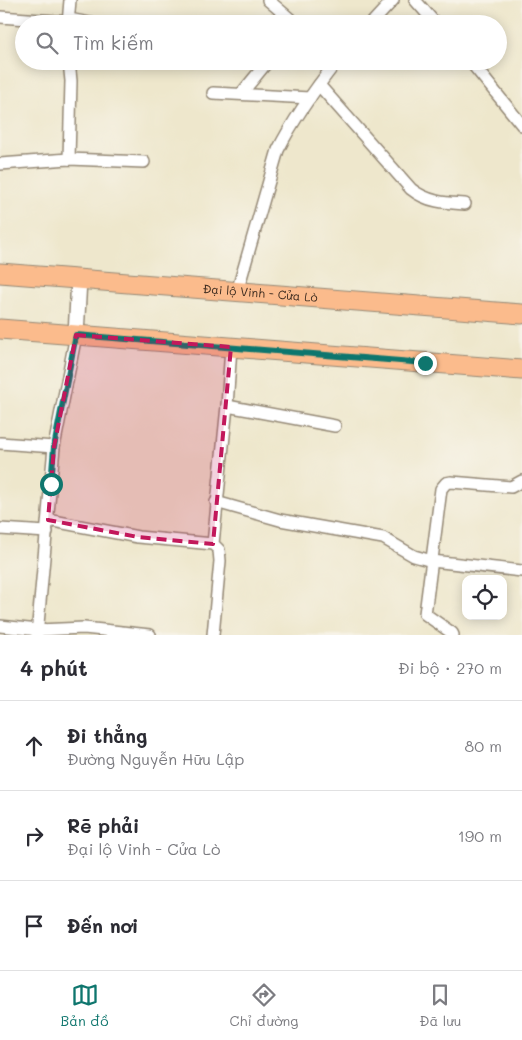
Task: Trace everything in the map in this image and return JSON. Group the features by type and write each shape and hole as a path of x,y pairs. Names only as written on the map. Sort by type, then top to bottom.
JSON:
{"main road":[{"name":"Đại lộ Vinh - Cửa Lò","path":"0,273 522,314"},
{"path":"0,329 522,370"}],"street":[{"path":"69,15 70,0"},
{"path":"268,0 286,15"},
{"path":"379,15 393,0"},
{"path":"415,0 428,15"},
{"path":"0,17 15,18"},
{"path":"68,159 70,70"},
{"path":"241,94 261,70"},
{"path":"237,292 278,150 288,130 330,70"},
{"path":"477,70 522,125"},
{"path":"319,85 411,189 427,199 465,204"},
{"path":"213,93 310,98"},
{"path":"0,164 68,159 144,162"},
{"path":"37,632 54,447 76,335 79,279"},
{"path":"213,544 231,348"},
{"path":"227,406 335,426"},
{"path":"0,444 54,447"},
{"path":"453,635 452,632 425,614 440,492 443,485 451,482 511,487 522,481"},
{"path":"216,502 280,520 383,538 414,556 432,561 522,571"},
{"path":"0,529 47,526 213,544 219,550 220,561 213,635"},
{"path":"0,626 37,632 64,628 150,635"}],"highlighted area":[{"path":"76,335 231,347 213,544 138,537 48,520 54,447"}],"route":[{"path":"51,484 54,447 76,335 425,363"}]}
